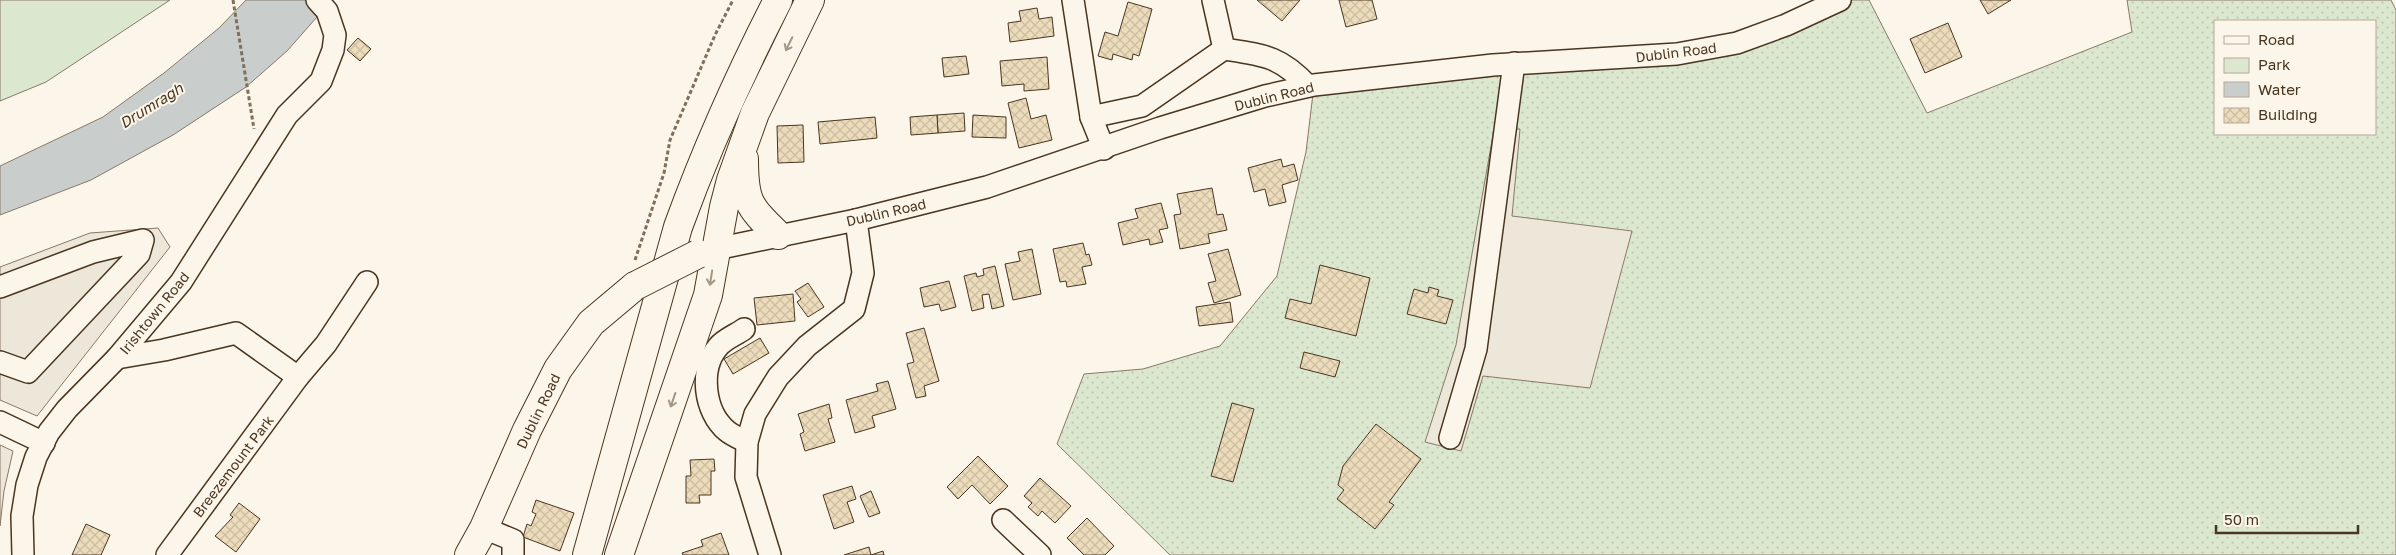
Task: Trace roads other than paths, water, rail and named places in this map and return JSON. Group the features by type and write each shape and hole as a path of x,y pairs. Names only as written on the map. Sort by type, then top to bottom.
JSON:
{"main road":[{"path":"588,555 678,227 696,178 756,41 778,0"},
{"path":"618,555 708,295 707,251 724,207 754,113 810,0"},
{"path":"743,145 744,190 753,210 778,235"},
{"name":"Dublin Road","path":"469,555 484,528 527,430 558,369 591,323 630,290 707,251"}],"street":[{"path":"1073,0 1091,117 1104,149"},
{"path":"1213,0 1224,49"},
{"name":"Dublin Road","path":"707,251 856,220 987,188 1160,128 1265,96 1308,86 1435,70 1514,63 1677,54 1737,43 1786,26 1840,0"},
{"name":"Irishtown Road","path":"23,555 22,516 27,485 44,443 67,408 117,358 181,282 287,115 321,81 333,50 335,35 322,6"},
{"path":"1091,117 1142,106 1224,49 1274,58 1292,69 1308,86"},
{"path":"1450,438 1476,349 1514,63"},
{"path":"770,555 746,477 747,442 755,414 778,377 807,346 854,309 863,273 856,220"},
{"path":"0,287 94,252 143,240 139,254 28,372 0,362"},
{"name":"Breezemount Park","path":"167,555 298,377 326,344 367,282"},
{"path":"744,330 719,345 709,360 705,390 717,419 726,431 747,442"},
{"path":"117,358 164,350 236,333 298,377"},
{"path":"0,422 44,443"},
{"path":"1004,520 1040,555"},
{"path":"484,528 513,540 513,555"}],"water":[{"name":"Drumragh","path":"246,0 332,0 287,51 246,87 173,135 91,180 0,215 0,166 103,117 164,73 219,28"}]}
